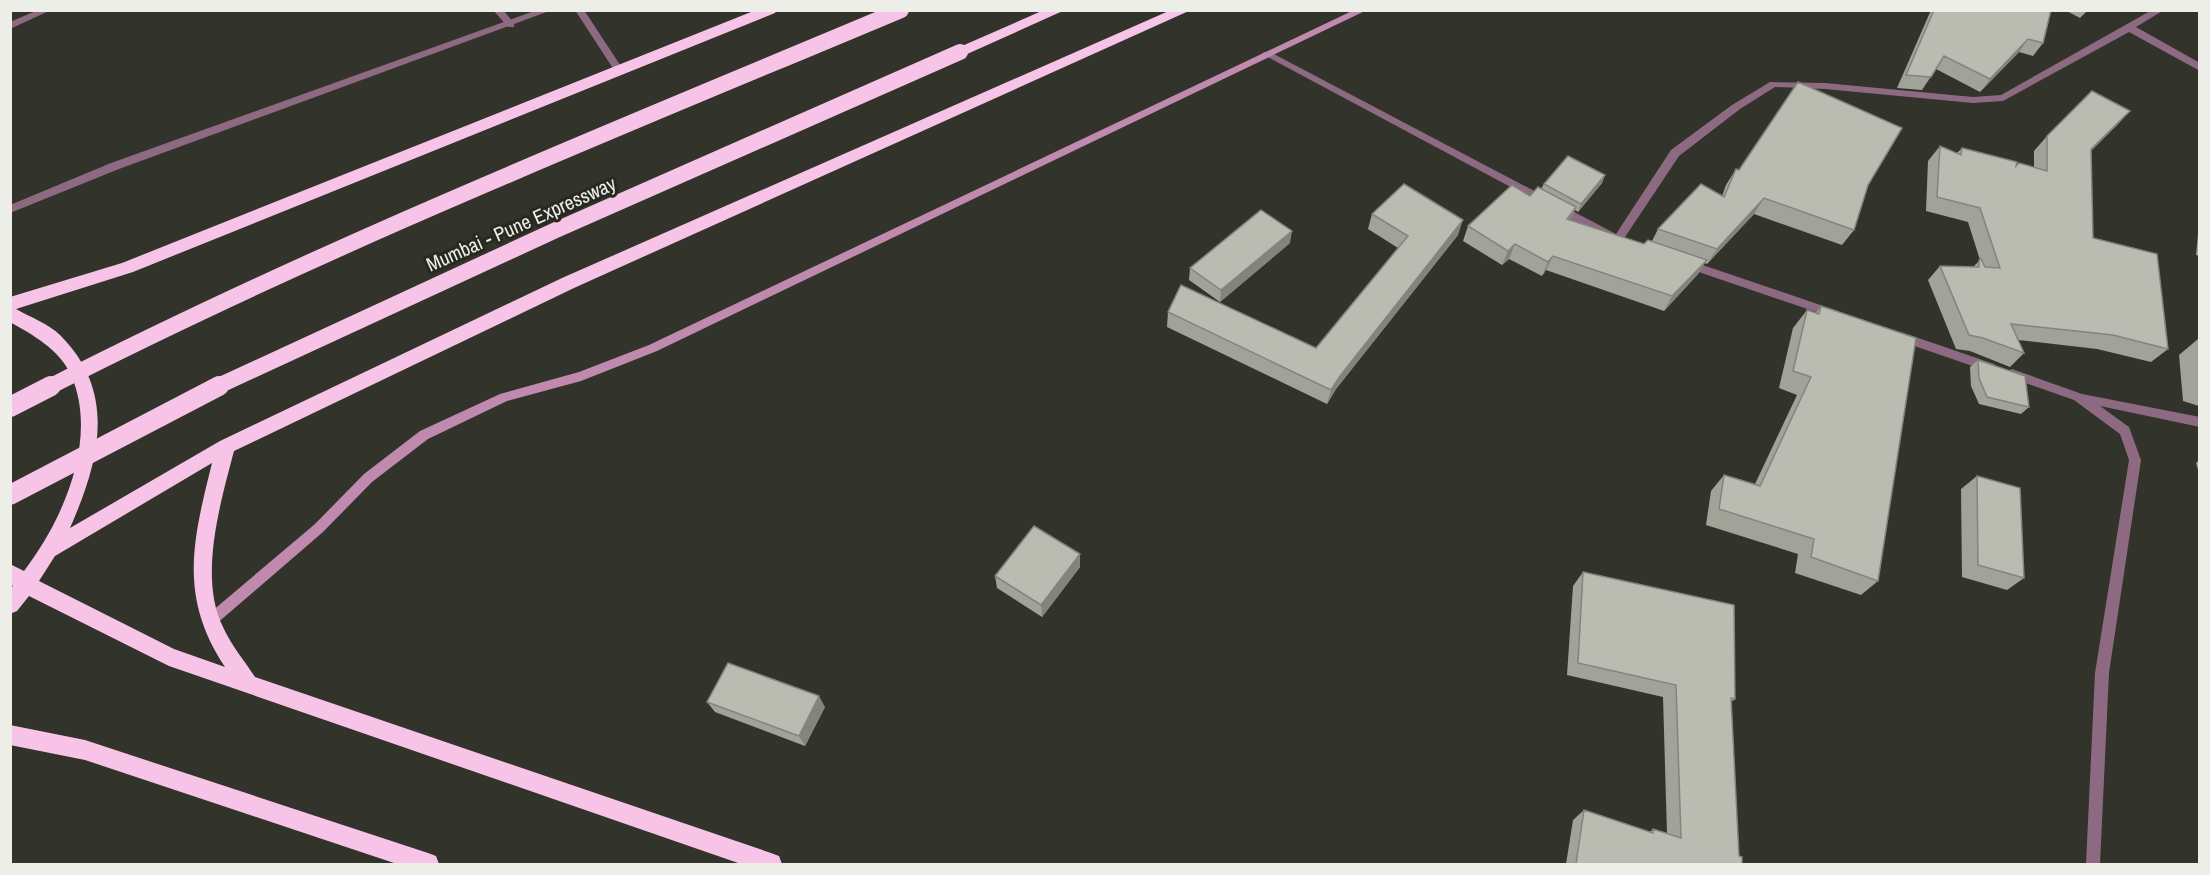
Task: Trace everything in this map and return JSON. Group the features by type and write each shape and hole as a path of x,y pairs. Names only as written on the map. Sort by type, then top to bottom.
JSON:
{"highway":[{"path":"10,304 127,268 770,10"},
{"path":"10,407 153,334 514,172 901,10"},
{"name":"Mumbai - Pune Expressway","path":"10,495 193,398 556,230 1058,10"},
{"path":"51,549 226,446 568,283 1184,10"},
{"path":"10,313 46,332 64,350 77,371 86,394 90,421 89,450 82,481 69,514 51,549 27,585 10,604"},
{"path":"226,446 207,522 203,572 210,621 248,684"},
{"path":"10,572 27,585 169,657 771,864"},
{"path":"10,735 85,750 428,864"}],"street":[{"path":"10,26 47,10"},
{"path":"497,10 511,25"},
{"path":"10,209 126,162 548,10"},
{"path":"579,10 618,71"},
{"path":"210,621 319,528 369,478 424,435 504,397 581,376 653,348 1363,10"},
{"path":"1267,54 1622,242 1675,153 1736,107 1773,84 1825,86 1973,100 2003,98 2160,10"},
{"path":"2128,27 2199,68"},
{"path":"1673,259 1842,316"},
{"path":"1887,332 2078,397 2199,422"},
{"path":"2078,397 2125,431 2135,460 2102,673 2093,864"}],"building":[{"path":"1934,10 2051,10 2043,43 2028,39 1990,79 1944,56 1931,77 1906,75"},
{"path":"1798,82 1902,128 1868,185 1854,230 1764,198 1717,249 1658,229 1701,184 1724,197 1736,169 1739,170"},
{"path":"2092,91 2130,111 2091,149 2093,238 2157,254 2168,349 2113,335 2011,324 2024,353 1969,335 1940,266 1979,267 1981,259 1985,267 2000,268 1980,208 1937,197 1940,146 1961,155 1962,148 2017,162 2016,166 2019,163 2047,171 2047,136"},
{"path":"1568,156 1605,175 1581,204 1544,184"},
{"path":"1404,184 1463,220 1331,390 1168,312 1181,285 1316,348 1408,236 1372,214"},
{"path":"1512,185 1530,196 1538,187 1576,207 1567,219 1644,244 1648,240 1707,260 1672,296 1553,256 1548,262 1515,244 1508,251 1468,226"},
{"path":"1261,210 1292,231 1221,290 1190,268"},
{"path":"1821,306 1916,338 1878,581 1811,557 1814,539 1719,509 1724,475 1760,486 1811,377 1793,371 1807,310 1819,314"},
{"path":"1978,360 2025,376 2029,407 1987,397 1979,378"},
{"path":"1977,476 2020,488 2024,578 1978,565"},
{"path":"1034,526 1080,554 1041,605 995,576"},
{"path":"1583,572 1734,605 1735,699 1731,698 1739,856 1742,857 1742,864 1576,864 1584,810 1653,833 1653,829 1681,838 1676,685 1578,663"},
{"path":"728,663 819,696 799,736 707,702"}]}
